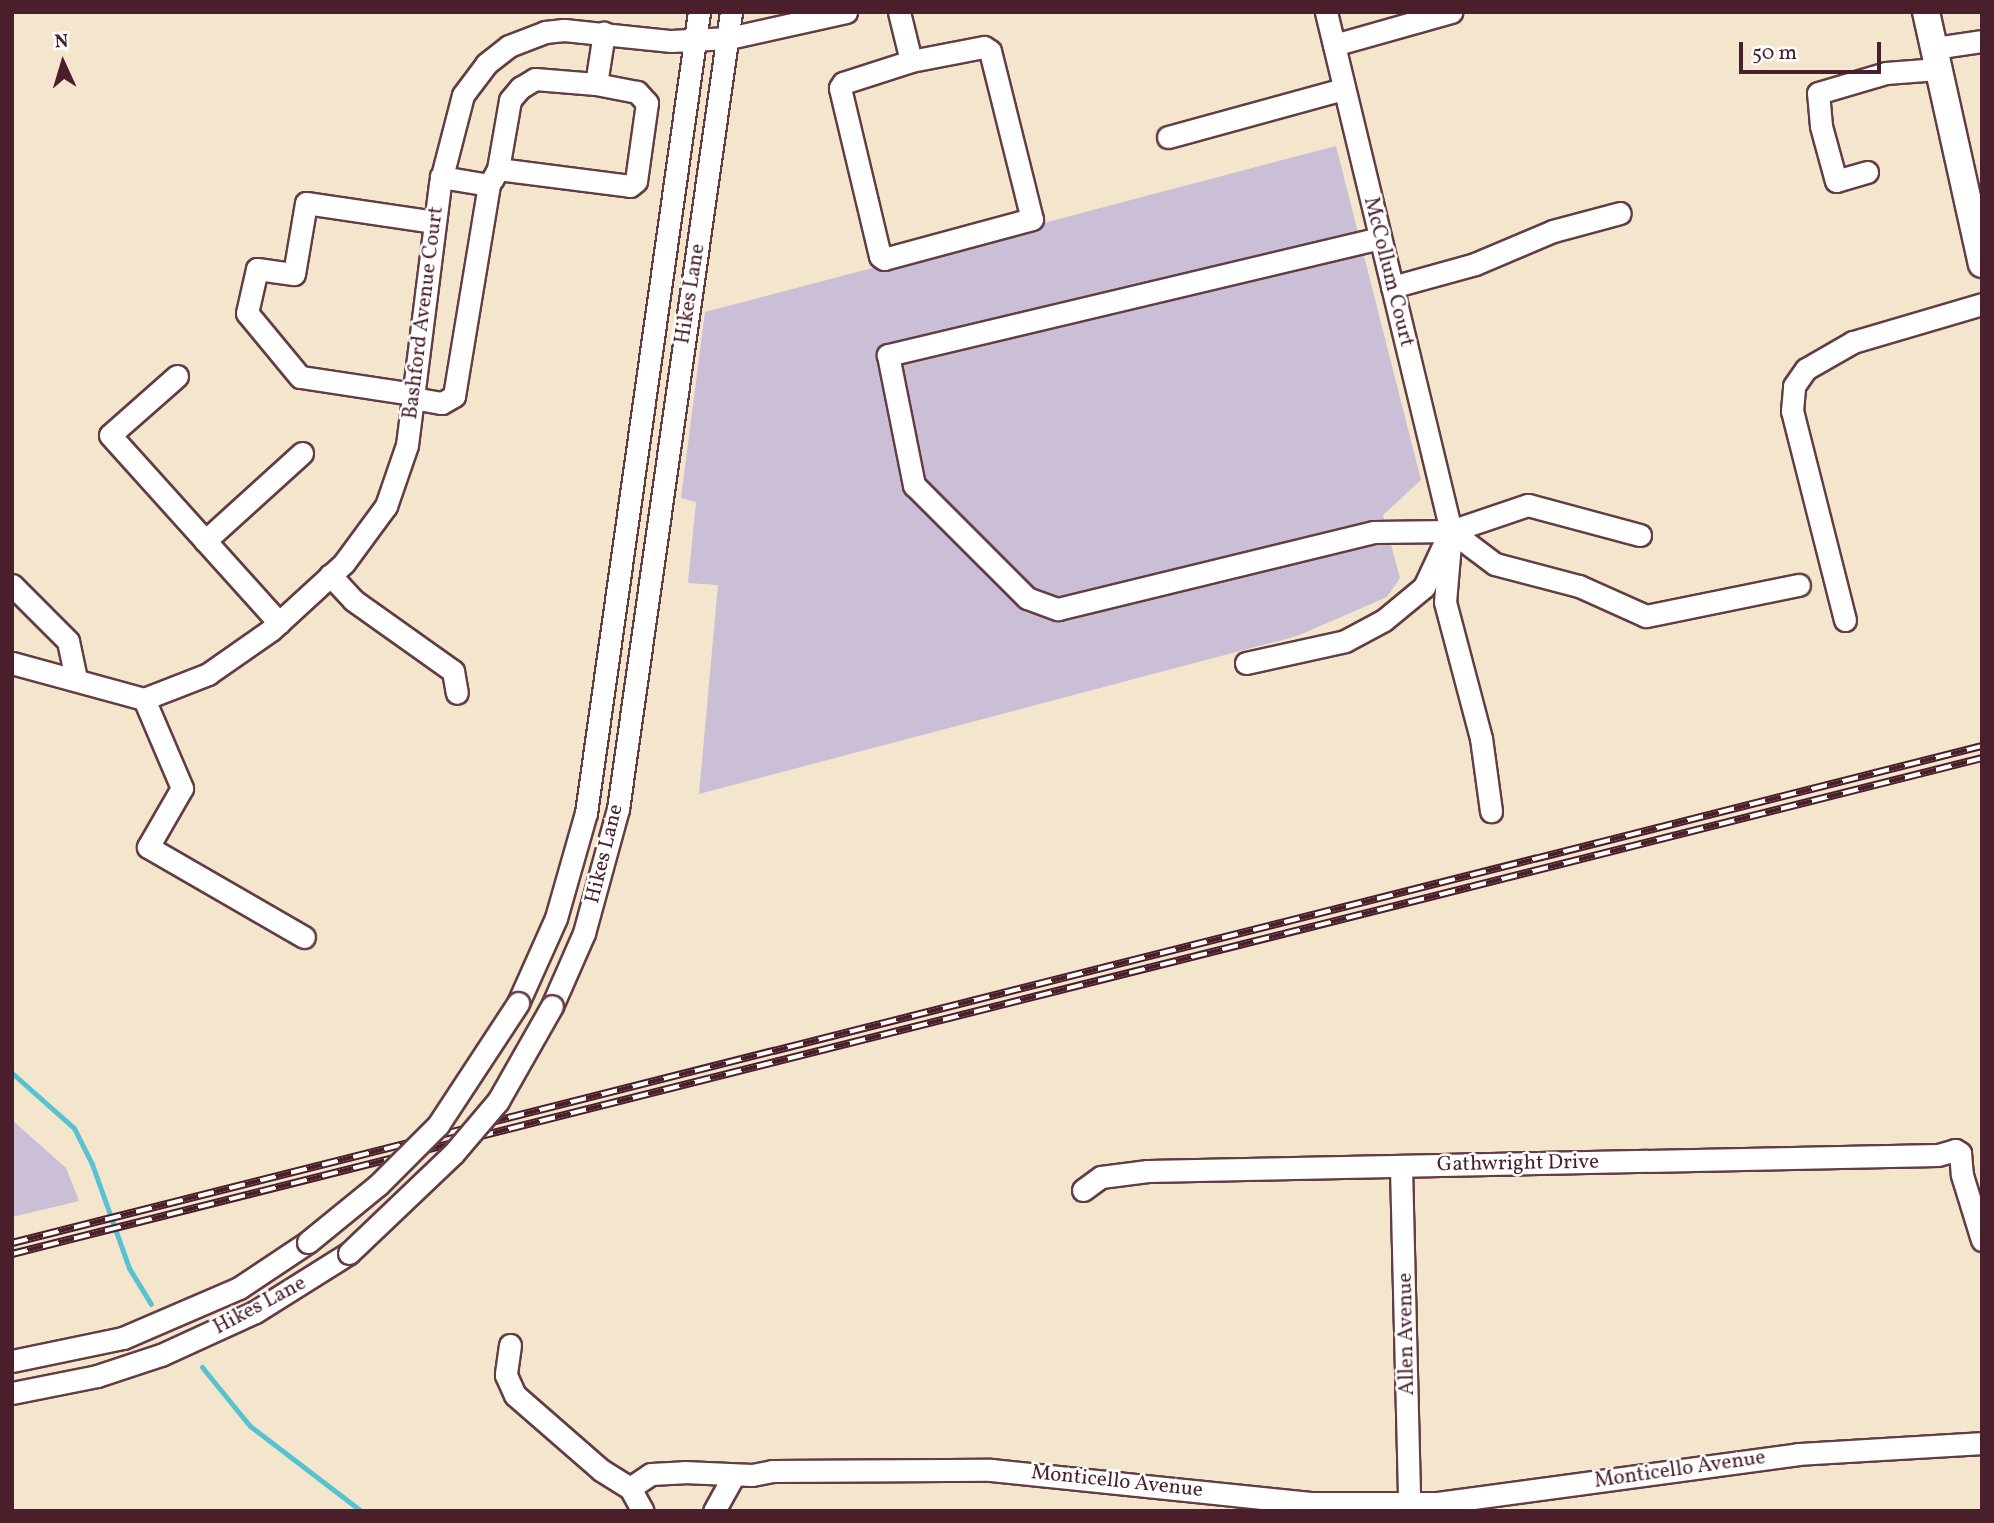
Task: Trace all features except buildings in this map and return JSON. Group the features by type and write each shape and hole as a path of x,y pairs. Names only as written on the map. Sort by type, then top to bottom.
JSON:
{"main road":[{"path":"1926,12 1982,264"}],"street":[{"name":"Hikes Lane","path":"12,1361 123,1338 239,1288 308,1242 378,1185 438,1125 518,1003 555,918 586,813 699,12"},
{"name":"Hikes Lane","path":"12,1392 97,1376 160,1355 255,1312 349,1253 453,1154 498,1101 552,1006 584,933 618,809 732,12"},
{"name":"Bashford Avenue Court","path":"144,699 208,674 279,623 330,575 372,530 386,506 407,445 441,177 463,95 486,64 509,46 545,32 591,26 695,40 729,38 846,12"},
{"path":"899,12 911,61"},
{"name":"McCollum Court","path":"1326,12 1451,531 1445,602 1480,738 1491,811"},
{"path":"1334,45 1451,12"},
{"path":"591,26 596,84"},
{"path":"1867,172 1836,181 1821,126 1818,93 1936,58 1982,41"},
{"path":"958,50 990,51 1032,214 1027,224 884,259 880,256 841,88 843,83 911,61 958,50"},
{"path":"435,222 306,203 294,274 257,270 247,313 300,377 442,403 454,396 493,177 510,100 520,88 535,79 596,84 637,92 647,103 636,181 631,186 493,177 441,177"},
{"path":"1168,136 1344,89"},
{"path":"1392,287 1475,264 1553,231 1620,213"},
{"path":"1380,238 888,355 914,485 1027,598 1058,609 1374,532 1451,531 1528,505 1640,535"},
{"path":"1845,620 1792,411 1794,386 1806,369 1853,342 1982,304"},
{"path":"177,376 110,435 279,623"},
{"path":"205,541 302,453"},
{"path":"1451,531 1495,565 1579,586 1646,617 1799,584"},
{"path":"1246,663 1345,641 1384,620 1424,587 1451,531"},
{"path":"330,575 353,600 453,670 457,693"},
{"path":"12,584 68,640 76,679"},
{"path":"12,663 19,668 76,679 144,699 182,788 148,847 304,937"},
{"name":"Gathwright Drive","path":"1083,1190 1116,1173 1938,1155 1955,1150 1960,1153 1962,1175 1982,1240"},
{"name":"Allen Avenue","path":"1401,1167 1409,1502"},
{"path":"510,1345 506,1375 515,1395 601,1470 630,1488 643,1511"},
{"name":"Monticello Avenue","path":"630,1488 651,1474 991,1470 1310,1503 1409,1502 1485,1498 1798,1454 1982,1443"},
{"path":"714,1511 734,1475"}],"shaded area":[{"path":"1336,146 1421,480 1383,515 1400,578 1387,597 1297,636 699,794 718,585 688,583 696,502 681,498 705,312"},
{"path":"12,1120 66,1168 79,1201 12,1217"}],"waterway":[{"path":"12,1073 74,1128 92,1164 129,1268 151,1304"},
{"path":"202,1367 250,1426 361,1511"}],"railway":[{"path":"12,1243 1982,746"},
{"path":"12,1254 1982,758"}]}
